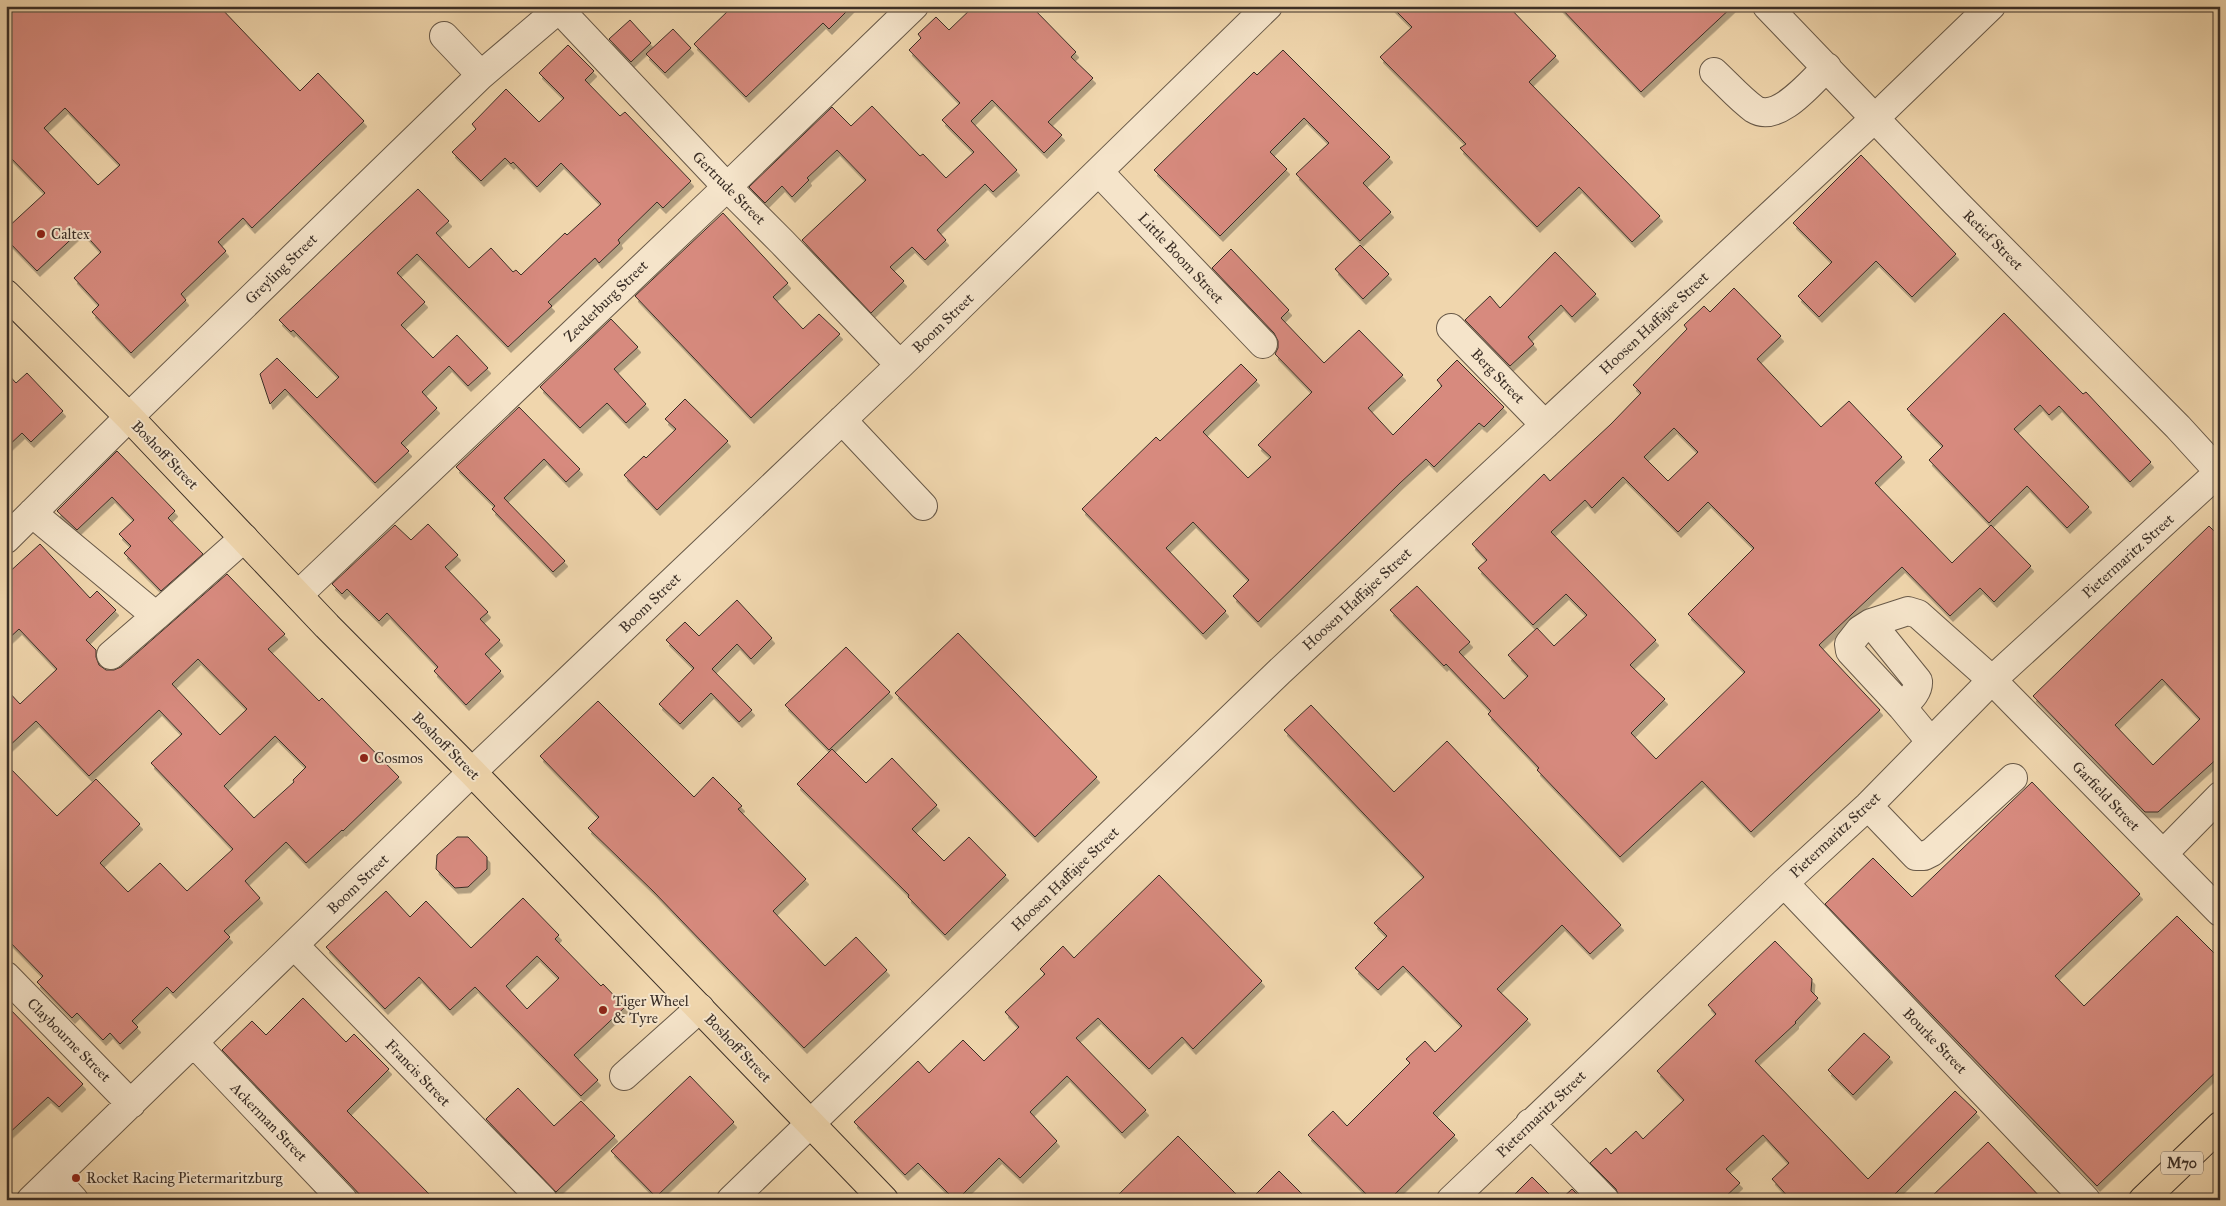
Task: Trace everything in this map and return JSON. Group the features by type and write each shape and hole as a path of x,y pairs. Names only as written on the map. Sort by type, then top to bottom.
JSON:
{"main road":[{"name":"Boshoff Street","path":"6,294 129,417 298,595 472,772 884,1200"},
{"name":"M70","path":"2143,1200 2220,1126"},
{"name":"M70","path":"2168,1200 2220,1151"}],"street":[{"name":"Zeederburg Street","path":"298,595 727,187 914,6"},
{"name":"Boom Street","path":"31,1200 194,1044 472,772 900,365 1268,6"},
{"name":"Retief Street","path":"1768,6 1956,203 2178,427 2219,472"},
{"name":"Hoosen Haffajee Street","path":"732,1200 1279,672 1875,118 1991,6"},
{"name":"Gertrude Street","path":"560,8 727,187 900,365"},
{"name":"Greyling Street","path":"6,539 481,75 560,8"},
{"path":"444,36 481,75"},
{"path":"1714,72 1754,109 1771,113 1785,107 1826,67"},
{"name":"Little Boom Street","path":"1099,172 1263,344"},
{"name":"Berg Street","path":"1451,328 1545,425"},
{"path":"842,420 923,506"},
{"name":"Pietermaritz Street","path":"1451,1200 1784,882 1868,806 1992,680 2219,472"},
{"path":"32,513 156,616"},
{"path":"111,655 244,538"},
{"name":"Garfield Street","path":"1931,742 1850,650 1849,644 1860,630 1871,623 1908,611 1918,614 1992,680 2220,912"},
{"path":"1868,806 1916,856 1924,856 1932,852 2013,778"},
{"path":"2163,854 2220,796"},
{"name":"Bourke Street","path":"1784,882 2086,1200"},
{"name":"Francis Street","path":"294,946 542,1200"},
{"name":"Claybourne Street","path":"6,976 131,1104"},
{"path":"624,1076 700,1008"},
{"name":"Ackerman Street","path":"194,1044 343,1200"},
{"path":"1530,1124 1605,1200"},
{"path":"54,1178 74,1200"}],"building":[{"path":"6,6 219,6 300,91 318,73 364,121 252,228 243,218 218,242 226,251 181,294 186,300 131,353 92,312 99,305 74,278 101,252 81,230 37,271 6,239 6,229 45,193 6,153","holes":["65,108 120,165 98,185 44,128"]},
{"path":"733,6 852,6 829,29 823,23 746,97 694,44"},
{"path":"974,6 1031,6 1076,52 1071,57 1093,78 1048,122 1062,135 1044,153 992,100 971,121 1017,170 993,192 985,184 937,230 946,240 925,260 912,247 890,267 904,281 871,313 802,240 866,180 837,150 807,178 809,180 792,197 782,186 765,203 749,187 832,107 851,126 872,106 920,156 923,154 946,178 974,152 942,120 960,103 909,50 921,38 918,34 936,17 949,30"},
{"path":"1391,6 1508,6 1556,56 1529,82 1660,216 1632,242 1579,187 1537,227 1460,148 1466,144 1380,57 1412,27"},
{"path":"1559,6 1733,6 1641,92"},
{"path":"630,20 651,43 631,62 609,39"},
{"path":"673,29 691,48 665,73 646,54"},
{"path":"568,45 594,71 585,80 620,116 625,112 691,181 663,208 657,202 618,240 620,243 599,263 595,258 548,302 552,306 508,347 417,254 397,273 425,302 401,325 433,358 457,335 488,368 468,386 449,366 422,392 437,408 401,443 409,451 375,483 285,389 270,404 260,374 277,358 317,398 339,377 293,330 291,332 279,320 418,189 449,221 436,233 469,268 491,248 513,272 516,270 521,275 565,233 567,235 601,204 561,163 537,187 513,162 511,164 505,158 481,181 452,152 476,129 472,124 506,89 539,122 564,98 539,73"},
{"path":"1283,50 1390,157 1363,183 1391,212 1360,241 1296,174 1329,143 1304,118 1270,152 1287,169 1220,236 1154,170 1254,72 1257,75"},
{"path":"1861,155 1956,254 1912,297 1876,261 1819,317 1798,296 1832,262 1793,223"},
{"path":"723,213 788,283 773,297 803,329 819,314 840,334 751,418 635,296"},
{"path":"1360,245 1389,274 1363,299 1335,269"},
{"path":"1231,249 1289,310 1281,318 1324,363 1359,330 1403,375 1368,408 1393,435 1442,386 1437,380 1457,360 1504,407 1484,427 1479,423 1434,467 1426,459 1258,622 1233,596 1249,580 1193,522 1166,548 1226,611 1203,634 1082,509 1156,437 1160,441 1241,364 1257,380 1203,432 1248,478 1271,457 1258,445 1312,392 1275,354 1278,348 1278,341 1274,333 1212,268"},
{"path":"1555,252 1596,294 1572,317 1561,305 1528,337 1534,344 1510,366 1465,320 1490,296 1500,308"},
{"path":"1734,288 1781,336 1757,359 1821,427 1849,401 1902,457 1875,483 1952,563 1991,525 2031,566 1994,602 1980,588 1950,616 1902,567 1819,645 1880,710 1751,832 1702,781 1620,857 1537,770 1539,768 1488,714 1491,711 1390,610 1417,586 1470,642 1459,652 1504,699 1528,676 1508,655 1537,628 1554,646 1587,615 1566,594 1533,625 1478,568 1487,560 1472,544 1544,474 1550,481 1611,424 1641,393 1633,385 1687,329 1684,325 1704,306 1710,312","holes":["1674,428 1698,452 1668,481 1644,457","1623,477 1678,532 1708,502 1754,548 1688,614 1745,672 1656,759 1631,733 1665,699 1630,665 1656,640 1551,532 1585,500 1592,508"]},
{"path":"2004,313 2083,394 2086,392 2151,462 2130,482 2059,406 2049,415 2040,405 2014,429 2089,507 2067,528 2027,486 1989,523 1929,460 1943,446 1907,409"},
{"path":"611,319 638,347 614,369 646,404 626,423 607,403 580,428 540,387"},
{"path":"6,372 16,383 27,373 63,411 31,442 22,433 6,448"},
{"path":"685,399 728,441 657,510 624,475 644,456 646,458 676,429 665,419"},
{"path":"519,407 580,469 566,482 544,459 504,498 565,561 553,572 492,509 495,506 456,467"},
{"path":"117,451 175,511 168,518 203,554 161,591 124,553 131,546 119,534 134,520 112,497 77,530 57,511"},
{"path":"428,524 458,555 445,567 488,612 480,619 500,640 485,654 501,671 466,705 434,671 438,667 387,613 379,621 347,589 342,594 332,584 395,525 411,540"},
{"path":"2209,526 2220,537 2220,756 2158,812 2145,812 2033,696","holes":["2162,679 2200,719 2153,765 2115,725"]},
{"path":"40,544 90,598 97,591 116,610 86,640 96,650 99,665 106,670 114,670 121,667 227,574 285,634 268,649 319,701 322,698 399,777 343,831 306,863 286,842 245,881 260,898 224,931 230,937 173,993 167,987 132,1021 138,1027 120,1044 110,1033 103,1040 77,1013 72,1018 37,982 43,976 6,938 6,764 57,816 96,779 140,824 100,863 128,892 160,863 187,891 233,849 151,763 182,734 159,710 89,776 36,721 6,749 6,689 20,704 57,669 19,629 6,641 6,575","holes":["198,659 247,709 220,735 172,684","275,736 306,767 293,780 294,782 254,818 224,786"]},
{"path":"737,600 772,638 751,659 737,644 712,669 752,710 739,722 711,693 680,724 659,704 694,668 666,640 685,622 699,636"},
{"path":"958,633 1097,777 1035,837 895,693"},
{"path":"846,647 890,692 829,750 785,705"},
{"path":"598,701 694,797 713,777 742,806 738,809 806,879 773,911 825,966 856,937 887,970 804,1048 654,892 588,828 599,817 540,756"},
{"path":"1311,705 1394,792 1447,741 1621,925 1590,954 1562,925 1497,989 1528,1019 1433,1113 1455,1135 1389,1200 1372,1200 1308,1135 1333,1111 1347,1126 1410,1063 1406,1059 1425,1041 1435,1052 1462,1026 1403,966 1378,990 1355,968 1387,936 1374,923 1424,877 1284,730"},
{"path":"832,749 866,783 892,758 937,805 912,829 944,861 969,837 1006,875 945,935 908,897 909,895 797,784"},
{"path":"2032,782 2140,894 2055,976 2084,1006 2177,916 2220,959 2220,1068 2097,1186 1825,904 1873,858 1912,897"},
{"path":"457,837 468,837 487,857 487,869 468,887 455,888 436,869 437,855"},
{"path":"1159,875 1262,981 1193,1049 1182,1037 1149,1069 1098,1018 1076,1038 1146,1110 1122,1133 1067,1076 1030,1112 1057,1141 1020,1178 999,1158 955,1200 918,1163 905,1175 854,1122 918,1061 929,1073 963,1040 984,1061 1019,1027 1005,1012 1045,974 1040,969 1063,946 1074,958"},
{"path":"386,891 410,917 426,901 471,948 523,898 559,935 555,939 601,986 603,984 625,1007 574,1055 598,1080 581,1096 475,987 450,1010 419,977 385,1009 326,947","holes":["537,956 559,978 527,1009 506,986"]},
{"path":"1775,941 1812,979 1811,991 1818,998 1796,1023 1755,1061 1868,1179 1955,1091 1977,1112 1889,1200 1791,1200 1772,1179 1789,1163 1763,1135 1726,1169 1740,1183 1722,1200 1620,1200 1616,1189 1590,1163 1606,1148 1611,1154 1636,1131 1643,1139 1684,1100 1657,1071 1716,1014 1708,1005"},
{"path":"303,998 346,1042 354,1034 389,1069 347,1111 435,1200 365,1200 222,1050 252,1021 266,1035"},
{"path":"6,1005 83,1084 59,1107 48,1097 6,1136"},
{"path":"1864,1033 1890,1057 1853,1095 1828,1070"},
{"path":"690,1076 734,1122 656,1197 611,1151"},
{"path":"518,1088 554,1126 581,1101 615,1136 556,1192 486,1119"},
{"path":"1178,1136 1242,1200 1113,1200"},
{"path":"1988,1142 2043,1200 1928,1200"},
{"path":"1279,1171 1308,1200 1250,1200"},
{"path":"1532,1177 1555,1200 1509,1200"},
{"path":"1572,1189 1583,1200 1560,1200"}],"place":[{"name":"Caltex","path":"41,234"},
{"name":"Cosmos","path":"364,758"},
{"name":"Tiger Wheel & Tyre","path":"603,1010"},
{"name":"Rocket Racing Pietermaritzburg","path":"76,1178"}]}
